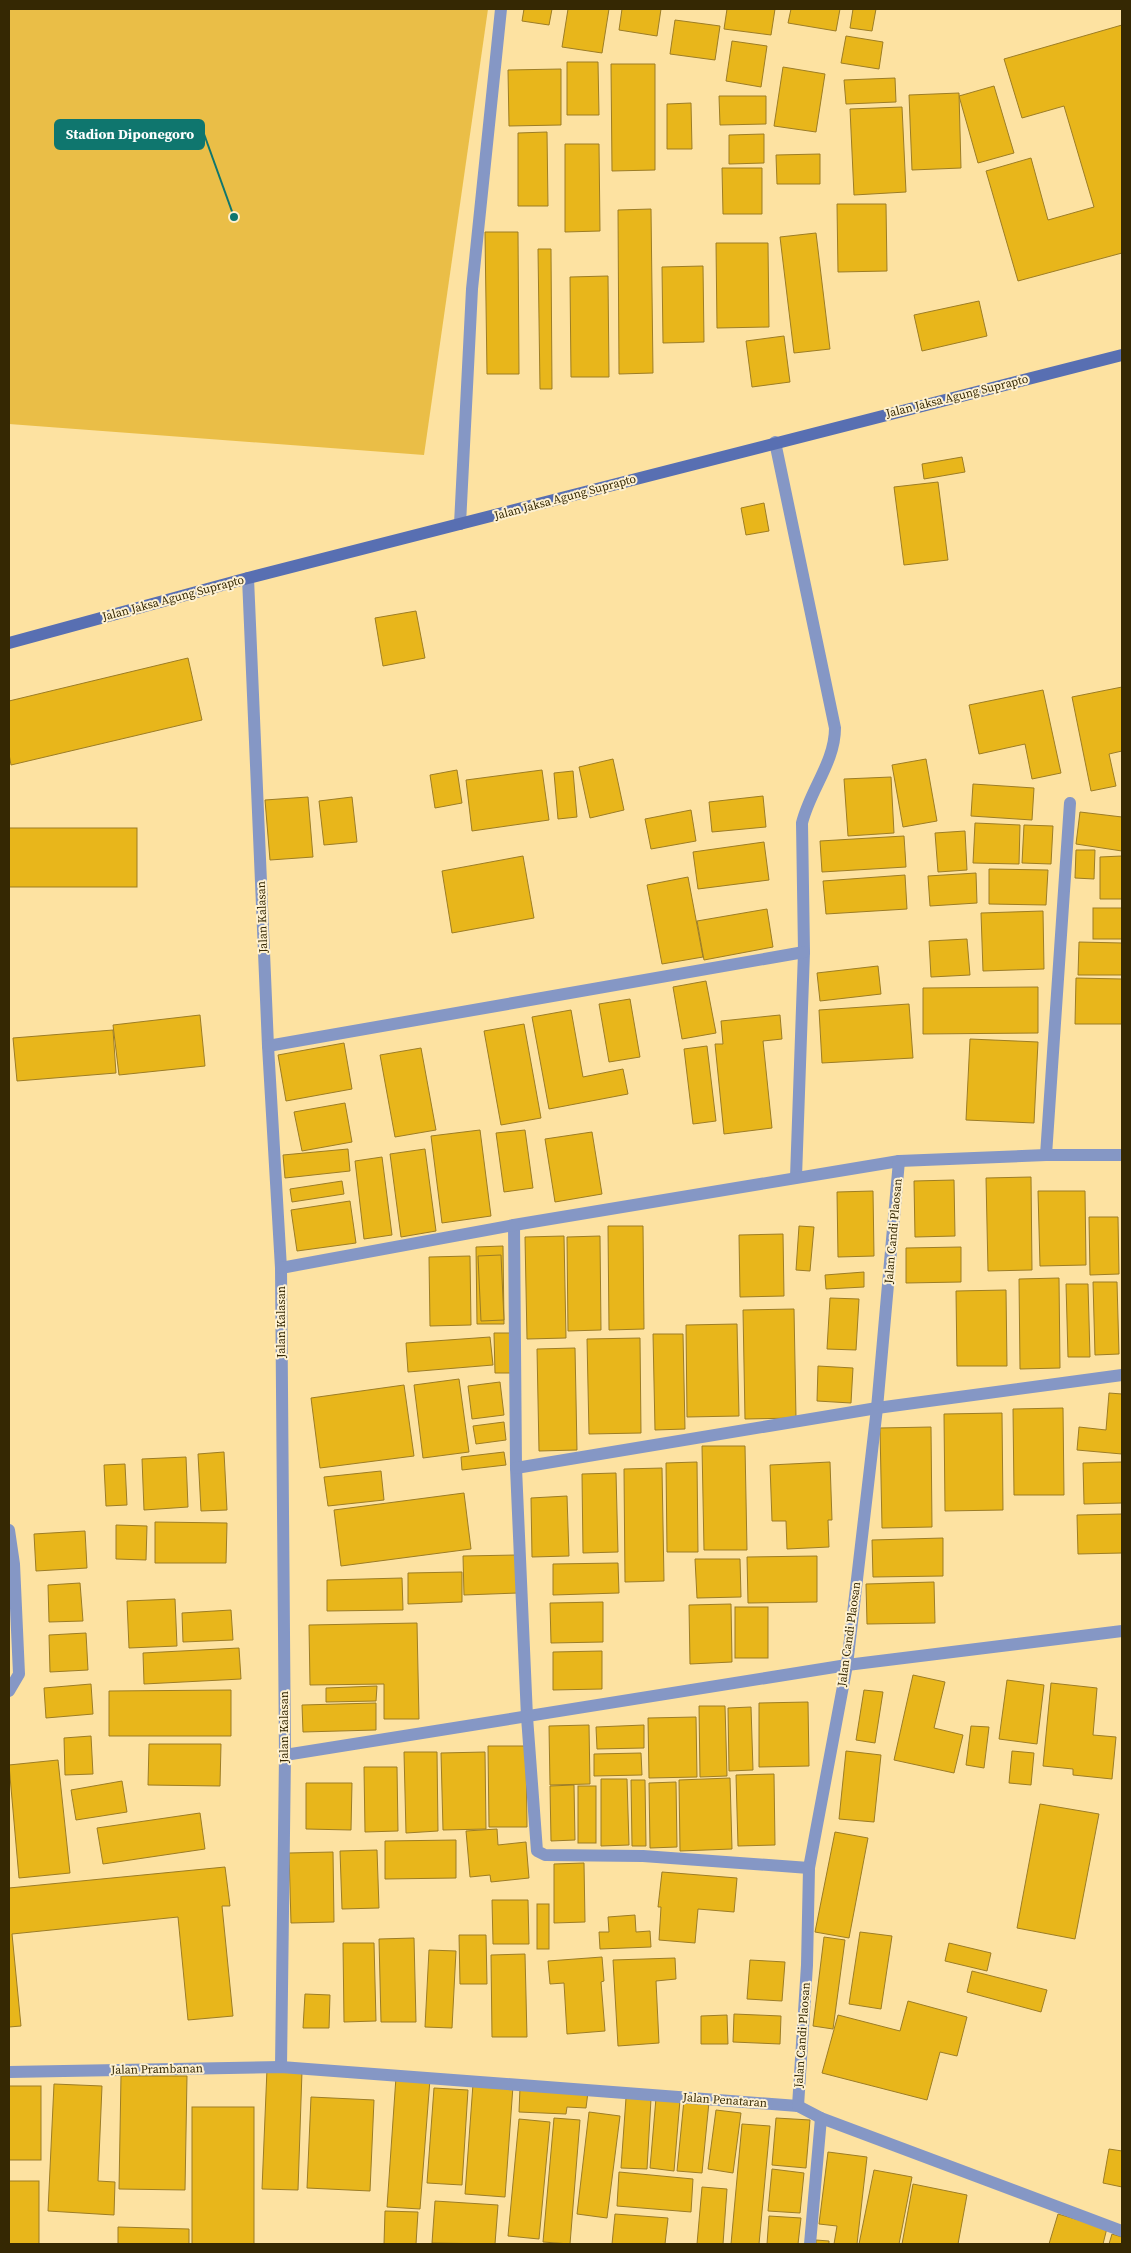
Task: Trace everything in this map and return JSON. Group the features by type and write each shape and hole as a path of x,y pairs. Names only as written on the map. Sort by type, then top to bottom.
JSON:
{"main road":[{"name":"Jalan Jaksa Agung Suprapto","path":"9,642 248,578 775,442 1122,355"}],"street":[{"path":"460,524 472,289 501,9"},
{"path":"775,442 835,728 833,750 805,809 802,823 804,952 796,1177"},
{"name":"Jalan Kalasan","path":"248,578 268,1046 281,1268 285,1755 281,2067"},
{"path":"1046,1155 1070,803"},
{"path":"268,1046 804,952"},
{"path":"281,1268 514,1225 899,1161 1046,1155 1122,1155"},
{"name":"Jalan Candi Plaosan","path":"798,2106 807,1965 809,1868 846,1665 877,1408 899,1161"},
{"path":"514,1225 516,1468 527,1717 537,1851 545,1855 643,1856 809,1868"},
{"path":"516,1468 877,1408 1122,1376"},
{"path":"9,1530 14,1564 19,1674 9,1692"},
{"path":"285,1755 846,1665 1122,1631"},
{"name":"Jalan Prambanan","path":"9,2072 305,2068"},
{"name":"Jalan Penataran","path":"305,2068 798,2106 821,2118 1122,2231"},
{"path":"810,2244 821,2118"}],"shaded area":[{"path":"9,9 488,9 424,455 9,424"}],"building":[{"path":"524,9 552,9 549,25 522,21"},
{"path":"568,9 609,9 602,53 562,47"},
{"path":"622,9 661,9 657,36 619,30"},
{"path":"727,9 775,9 771,35 724,29"},
{"path":"791,9 840,9 836,31 788,23"},
{"path":"853,9 876,9 872,31 850,28"},
{"path":"675,20 720,26 715,60 670,54"},
{"path":"1122,25 1122,253 1018,281 986,171 1031,158 1048,220 1094,207 1064,106 1022,118 1004,59"},
{"path":"846,36 883,42 879,69 841,63"},
{"path":"732,41 767,46 761,87 726,81"},
{"path":"567,62 598,62 599,115 567,115"},
{"path":"611,64 655,64 655,170 612,171"},
{"path":"783,67 825,74 816,132 774,126"},
{"path":"561,69 561,125 509,126 508,70"},
{"path":"895,78 896,102 846,104 844,80"},
{"path":"994,86 1014,153 978,163 959,96"},
{"path":"959,93 961,168 912,170 909,95"},
{"path":"719,96 766,96 766,124 720,125"},
{"path":"691,103 692,149 667,149 667,104"},
{"path":"902,107 906,192 854,195 850,109"},
{"path":"547,132 548,206 518,206 518,133"},
{"path":"764,134 764,163 729,164 729,135"},
{"path":"565,144 599,144 600,231 565,232"},
{"path":"820,154 820,184 777,184 776,155"},
{"path":"722,168 762,168 762,214 723,214"},
{"path":"837,204 886,204 887,271 838,272"},
{"path":"651,209 653,373 619,374 618,210"},
{"path":"485,232 518,232 519,374 487,374"},
{"path":"816,233 830,349 794,353 780,237"},
{"path":"716,243 768,243 769,327 717,328"},
{"path":"538,249 551,249 552,389 540,389"},
{"path":"703,266 704,342 663,343 662,267"},
{"path":"608,276 609,377 571,377 570,277"},
{"path":"979,301 987,336 922,351 914,315"},
{"path":"784,336 790,382 752,387 746,341"},
{"path":"962,457 965,472 924,479 922,464"},
{"path":"938,482 948,560 904,565 894,487"},
{"path":"764,503 769,531 746,535 741,508"},
{"path":"416,611 425,658 383,666 375,618"},
{"path":"188,658 202,720 11,765 9,754 9,701"},
{"path":"1122,687 1122,751 1109,754 1116,786 1091,791 1072,697"},
{"path":"1043,690 1061,773 1032,779 1025,744 979,754 969,705"},
{"path":"613,759 624,810 590,818 579,767"},
{"path":"926,759 937,821 903,827 892,765"},
{"path":"457,770 462,803 435,808 430,775"},
{"path":"542,770 549,820 472,831 466,780"},
{"path":"573,771 577,817 558,819 554,773"},
{"path":"891,777 894,833 848,836 844,779"},
{"path":"973,784 1034,788 1032,820 971,816"},
{"path":"763,796 766,827 712,832 709,802"},
{"path":"308,797 313,857 270,860 265,800"},
{"path":"352,797 357,842 324,845 319,801"},
{"path":"691,810 696,841 651,849 645,819"},
{"path":"1080,812 1122,817 1122,851 1076,844"},
{"path":"975,823 1020,825 1019,864 973,863"},
{"path":"1024,825 1053,826 1051,864 1022,863"},
{"path":"9,828 137,828 137,887 9,887"},
{"path":"965,831 967,870 938,872 935,833"},
{"path":"904,836 906,867 822,872 820,841"},
{"path":"764,842 769,880 698,889 693,852"},
{"path":"1076,850 1095,850 1094,879 1075,878"},
{"path":"523,856 534,918 452,933 442,871"},
{"path":"1122,856 1122,899 1100,899 1100,857"},
{"path":"989,869 1048,870 1046,905 989,904"},
{"path":"976,873 977,903 930,906 928,876"},
{"path":"905,875 907,909 826,914 823,881"},
{"path":"688,877 703,957 662,964 647,885"},
{"path":"1093,908 1122,908 1122,939 1093,939"},
{"path":"767,909 773,947 704,960 697,921"},
{"path":"1043,911 1044,969 983,971 981,913"},
{"path":"967,939 970,975 931,977 929,941"},
{"path":"1079,942 1122,943 1122,975 1078,975"},
{"path":"878,966 881,994 820,1001 817,973"},
{"path":"1076,978 1122,979 1122,1024 1075,1024"},
{"path":"706,981 716,1033 682,1039 673,987"},
{"path":"1038,987 1038,1033 923,1034 923,988"},
{"path":"630,999 640,1057 609,1062 599,1004"},
{"path":"909,1004 913,1058 822,1063 819,1010"},
{"path":"571,1010 583,1077 623,1069 628,1094 549,1109 532,1017"},
{"path":"200,1015 205,1066 119,1075 113,1025"},
{"path":"780,1015 782,1039 763,1041 772,1128 724,1134 715,1044 723,1044 721,1021"},
{"path":"524,1024 541,1118 501,1125 484,1031"},
{"path":"113,1030 116,1073 17,1081 13,1038"},
{"path":"970,1039 1038,1042 1034,1123 966,1120"},
{"path":"344,1043 352,1089 286,1101 278,1055"},
{"path":"707,1046 716,1121 693,1124 684,1049"},
{"path":"421,1048 436,1130 395,1137 380,1055"},
{"path":"345,1103 352,1142 302,1151 294,1112"},
{"path":"480,1130 491,1216 442,1223 431,1136"},
{"path":"525,1130 533,1188 504,1192 496,1133"},
{"path":"592,1132 602,1194 555,1202 545,1139"},
{"path":"348,1149 350,1171 285,1178 283,1155"},
{"path":"425,1149 436,1231 401,1237 390,1154"},
{"path":"382,1157 392,1235 364,1239 355,1161"},
{"path":"1031,1177 1032,1270 988,1271 986,1178"},
{"path":"954,1180 955,1236 915,1237 914,1181"},
{"path":"342,1181 344,1194 292,1202 290,1189"},
{"path":"873,1191 874,1256 838,1257 837,1192"},
{"path":"1038,1191 1085,1191 1086,1265 1040,1266"},
{"path":"350,1201 356,1243 297,1251 291,1210"},
{"path":"1089,1217 1118,1217 1119,1274 1090,1275"},
{"path":"608,1226 643,1226 644,1329 609,1330"},
{"path":"799,1226 814,1227 810,1271 796,1270"},
{"path":"783,1234 784,1296 740,1297 739,1235"},
{"path":"564,1236 566,1338 527,1339 525,1237"},
{"path":"600,1236 601,1330 568,1331 567,1237"},
{"path":"503,1246 504,1324 477,1324 476,1247"},
{"path":"961,1247 961,1282 906,1283 906,1248"},
{"path":"501,1255 504,1320 481,1321 478,1256"},
{"path":"470,1256 471,1325 430,1326 429,1257"},
{"path":"864,1272 864,1287 826,1289 825,1275"},
{"path":"1059,1278 1060,1368 1020,1369 1019,1279"},
{"path":"1093,1282 1117,1282 1119,1354 1095,1355"},
{"path":"1066,1284 1088,1284 1090,1357 1068,1357"},
{"path":"1006,1290 1007,1366 957,1366 956,1291"},
{"path":"830,1298 859,1299 856,1350 827,1349"},
{"path":"794,1309 796,1418 745,1419 743,1310"},
{"path":"737,1324 739,1416 687,1417 686,1325"},
{"path":"494,1333 513,1333 514,1373 495,1373"},
{"path":"653,1334 683,1334 685,1429 655,1430"},
{"path":"490,1337 493,1365 408,1372 406,1343"},
{"path":"640,1338 641,1433 589,1434 587,1339"},
{"path":"575,1348 577,1450 539,1451 537,1349"},
{"path":"818,1366 853,1368 851,1403 817,1401"},
{"path":"459,1379 469,1452 423,1458 414,1385"},
{"path":"500,1382 504,1415 472,1419 468,1386"},
{"path":"404,1385 414,1456 320,1468 311,1398"},
{"path":"1109,1393 1122,1394 1122,1454 1077,1450 1079,1427 1106,1430"},
{"path":"1063,1408 1064,1495 1014,1495 1013,1409"},
{"path":"1002,1413 1003,1510 945,1511 944,1414"},
{"path":"504,1422 506,1440 476,1444 473,1426"},
{"path":"931,1427 932,1527 882,1528 880,1428"},
{"path":"702,1446 745,1446 747,1550 704,1550"},
{"path":"224,1452 227,1510 201,1511 198,1454"},
{"path":"504,1452 506,1465 462,1470 461,1457"},
{"path":"186,1457 188,1507 144,1510 142,1459"},
{"path":"697,1462 698,1552 667,1552 666,1463"},
{"path":"830,1462 832,1520 828,1520 829,1547 787,1549 786,1521 772,1521 770,1465"},
{"path":"1122,1462 1122,1503 1084,1504 1083,1463"},
{"path":"125,1464 127,1505 106,1506 104,1465"},
{"path":"662,1468 664,1581 625,1582 624,1469"},
{"path":"381,1471 384,1500 328,1506 324,1477"},
{"path":"616,1473 618,1552 583,1553 582,1474"},
{"path":"464,1493 471,1549 341,1566 334,1510"},
{"path":"567,1496 569,1556 532,1557 531,1498"},
{"path":"1122,1514 1122,1553 1078,1554 1077,1515"},
{"path":"155,1522 227,1523 226,1563 155,1563"},
{"path":"116,1525 147,1526 146,1560 116,1559"},
{"path":"85,1531 87,1568 36,1571 34,1534"},
{"path":"943,1538 943,1576 873,1577 872,1540"},
{"path":"517,1555 518,1593 464,1595 463,1556"},
{"path":"817,1556 817,1602 748,1603 747,1557"},
{"path":"695,1559 740,1559 741,1597 697,1598"},
{"path":"618,1563 619,1593 553,1595 553,1564"},
{"path":"462,1572 462,1602 408,1604 408,1573"},
{"path":"402,1578 403,1610 327,1611 327,1580"},
{"path":"934,1582 935,1623 867,1624 866,1584"},
{"path":"80,1583 83,1621 49,1622 48,1585"},
{"path":"175,1599 177,1646 129,1648 127,1601"},
{"path":"603,1602 603,1642 551,1643 550,1603"},
{"path":"731,1604 732,1662 690,1664 689,1605"},
{"path":"735,1607 768,1607 768,1658 735,1658"},
{"path":"231,1610 233,1640 183,1642 182,1613"},
{"path":"417,1623 419,1719 384,1719 384,1684 310,1685 309,1625"},
{"path":"86,1633 88,1670 50,1672 49,1635"},
{"path":"239,1648 241,1679 144,1684 143,1653"},
{"path":"602,1651 602,1689 553,1690 553,1652"},
{"path":"913,1675 945,1682 934,1728 963,1735 954,1773 894,1760"},
{"path":"1007,1680 1044,1685 1037,1744 999,1739"},
{"path":"1051,1683 1097,1688 1093,1735 1116,1737 1112,1779 1073,1775 1073,1769 1043,1766"},
{"path":"91,1684 93,1714 46,1718 44,1688"},
{"path":"377,1686 376,1701 326,1702 326,1688"},
{"path":"231,1690 231,1736 109,1736 109,1691"},
{"path":"864,1690 883,1692 875,1743 856,1740"},
{"path":"808,1702 809,1766 759,1767 759,1703"},
{"path":"376,1703 376,1730 303,1732 302,1705"},
{"path":"699,1706 725,1706 727,1776 700,1777"},
{"path":"751,1707 753,1770 729,1771 728,1708"},
{"path":"696,1717 697,1777 649,1778 648,1718"},
{"path":"589,1725 590,1784 550,1785 549,1726"},
{"path":"644,1725 644,1748 597,1749 596,1727"},
{"path":"971,1726 989,1727 984,1768 966,1765"},
{"path":"91,1736 93,1774 65,1775 64,1738"},
{"path":"149,1744 221,1744 220,1786 148,1785"},
{"path":"488,1746 526,1746 527,1827 489,1827"},
{"path":"846,1751 881,1755 874,1822 839,1819"},
{"path":"1012,1751 1034,1753 1031,1785 1009,1783"},
{"path":"404,1752 437,1752 438,1831 406,1833"},
{"path":"485,1752 486,1829 443,1830 441,1753"},
{"path":"641,1753 642,1775 594,1776 594,1754"},
{"path":"58,1760 70,1873 19,1878 9,1765"},
{"path":"364,1767 397,1767 398,1831 365,1832"},
{"path":"774,1774 775,1845 738,1846 736,1775"},
{"path":"730,1778 732,1849 680,1851 679,1780"},
{"path":"601,1779 627,1779 629,1845 601,1846"},
{"path":"631,1780 645,1780 646,1846 632,1846"},
{"path":"122,1781 127,1812 76,1820 71,1790"},
{"path":"676,1782 677,1847 650,1848 649,1783"},
{"path":"306,1783 352,1783 351,1830 306,1829"},
{"path":"574,1785 575,1840 551,1841 550,1786"},
{"path":"578,1786 596,1786 596,1843 578,1843"},
{"path":"1040,1804 1099,1814 1075,1939 1017,1928"},
{"path":"200,1813 205,1849 103,1864 97,1828"},
{"path":"497,1829 498,1845 526,1842 529,1878 491,1882 490,1875 470,1877 466,1831"},
{"path":"835,1832 868,1838 849,1938 815,1932"},
{"path":"456,1840 456,1878 385,1879 385,1841"},
{"path":"377,1850 379,1908 342,1909 340,1851"},
{"path":"333,1852 334,1922 291,1923 289,1853"},
{"path":"584,1863 585,1922 554,1923 554,1864"},
{"path":"225,1867 230,1906 222,1906 233,2016 188,2020 178,1917 12,1934 21,2026 9,2027 9,1888"},
{"path":"662,1872 737,1878 734,1912 698,1909 695,1943 659,1940 661,1907 658,1907"},
{"path":"492,1900 528,1900 529,1944 493,1944"},
{"path":"537,1904 549,1904 549,1949 537,1949"},
{"path":"635,1915 636,1932 650,1931 651,1947 600,1949 599,1932 609,1932 608,1917"},
{"path":"860,1932 892,1936 881,2009 849,2004"},
{"path":"459,1935 486,1935 487,1984 460,1984"},
{"path":"824,1937 845,1940 833,2029 813,2026"},
{"path":"414,1938 416,2022 381,2022 379,1939"},
{"path":"343,1943 374,1943 376,2021 344,2022"},
{"path":"949,1943 991,1953 987,1971 945,1961"},
{"path":"429,1950 456,1951 452,2028 425,2027"},
{"path":"525,1954 527,2037 492,2037 491,1955"},
{"path":"602,1957 604,1981 601,1982 605,2031 567,2034 564,1983 550,1984 548,1961"},
{"path":"675,1958 676,1979 656,1981 659,2043 618,2046 613,1960"},
{"path":"750,1960 785,1962 782,2001 747,1999"},
{"path":"972,1971 1047,1990 1041,2012 967,1992"},
{"path":"305,1994 330,1995 329,2028 303,2028"},
{"path":"908,2001 967,2017 957,2056 940,2052 927,2100 822,2073 838,2015 900,2031"},
{"path":"734,2014 781,2016 780,2044 733,2042"},
{"path":"727,2015 728,2044 701,2044 701,2016"},
{"path":"267,2069 302,2071 298,2190 262,2189"},
{"path":"121,2076 187,2076 185,2190 119,2189"},
{"path":"396,2077 430,2079 420,2209 387,2207"},
{"path":"54,2084 102,2086 98,2181 115,2182 114,2215 48,2211"},
{"path":"473,2084 513,2086 505,2197 465,2194"},
{"path":"9,2086 41,2086 41,2160 9,2160"},
{"path":"434,2088 468,2090 462,2185 427,2183"},
{"path":"520,2088 588,2092 586,2108 567,2107 566,2114 519,2112"},
{"path":"311,2097 374,2100 370,2191 307,2188"},
{"path":"626,2098 651,2099 647,2169 621,2168"},
{"path":"656,2098 680,2100 674,2171 650,2168"},
{"path":"684,2100 709,2102 702,2173 677,2171"},
{"path":"192,2107 254,2107 254,2244 192,2244"},
{"path":"716,2110 741,2113 733,2173 708,2169"},
{"path":"589,2112 620,2116 607,2218 577,2214"},
{"path":"554,2118 580,2120 570,2244 543,2242"},
{"path":"776,2118 810,2120 806,2168 772,2165"},
{"path":"519,2119 550,2122 539,2239 508,2236"},
{"path":"742,2124 770,2126 759,2244 731,2244"},
{"path":"1109,2149 1122,2151 1122,2187 1103,2183"},
{"path":"828,2152 867,2157 857,2244 834,2244 837,2226 819,2224"},
{"path":"772,2169 804,2173 800,2213 768,2211"},
{"path":"874,2170 912,2177 899,2244 859,2244"},
{"path":"619,2172 693,2179 691,2212 617,2206"},
{"path":"9,2181 39,2181 39,2244 9,2244"},
{"path":"913,2184 967,2195 958,2244 902,2244"},
{"path":"702,2187 727,2189 723,2244 697,2244"},
{"path":"435,2201 498,2205 495,2244 432,2243"},
{"path":"385,2211 418,2212 416,2244 384,2244"},
{"path":"615,2214 668,2218 665,2244 612,2244"},
{"path":"1058,2214 1107,2228 1103,2244 1049,2244"},
{"path":"769,2216 801,2218 798,2244 767,2244"},
{"path":"118,2227 189,2229 189,2244 118,2244"},
{"path":"1112,2234 1122,2237 1122,2244 1109,2244"},
{"path":"816,2240 829,2241 829,2244 816,2244"}],"place":[{"name":"Stadion Diponegoro","path":"234,217"}]}
